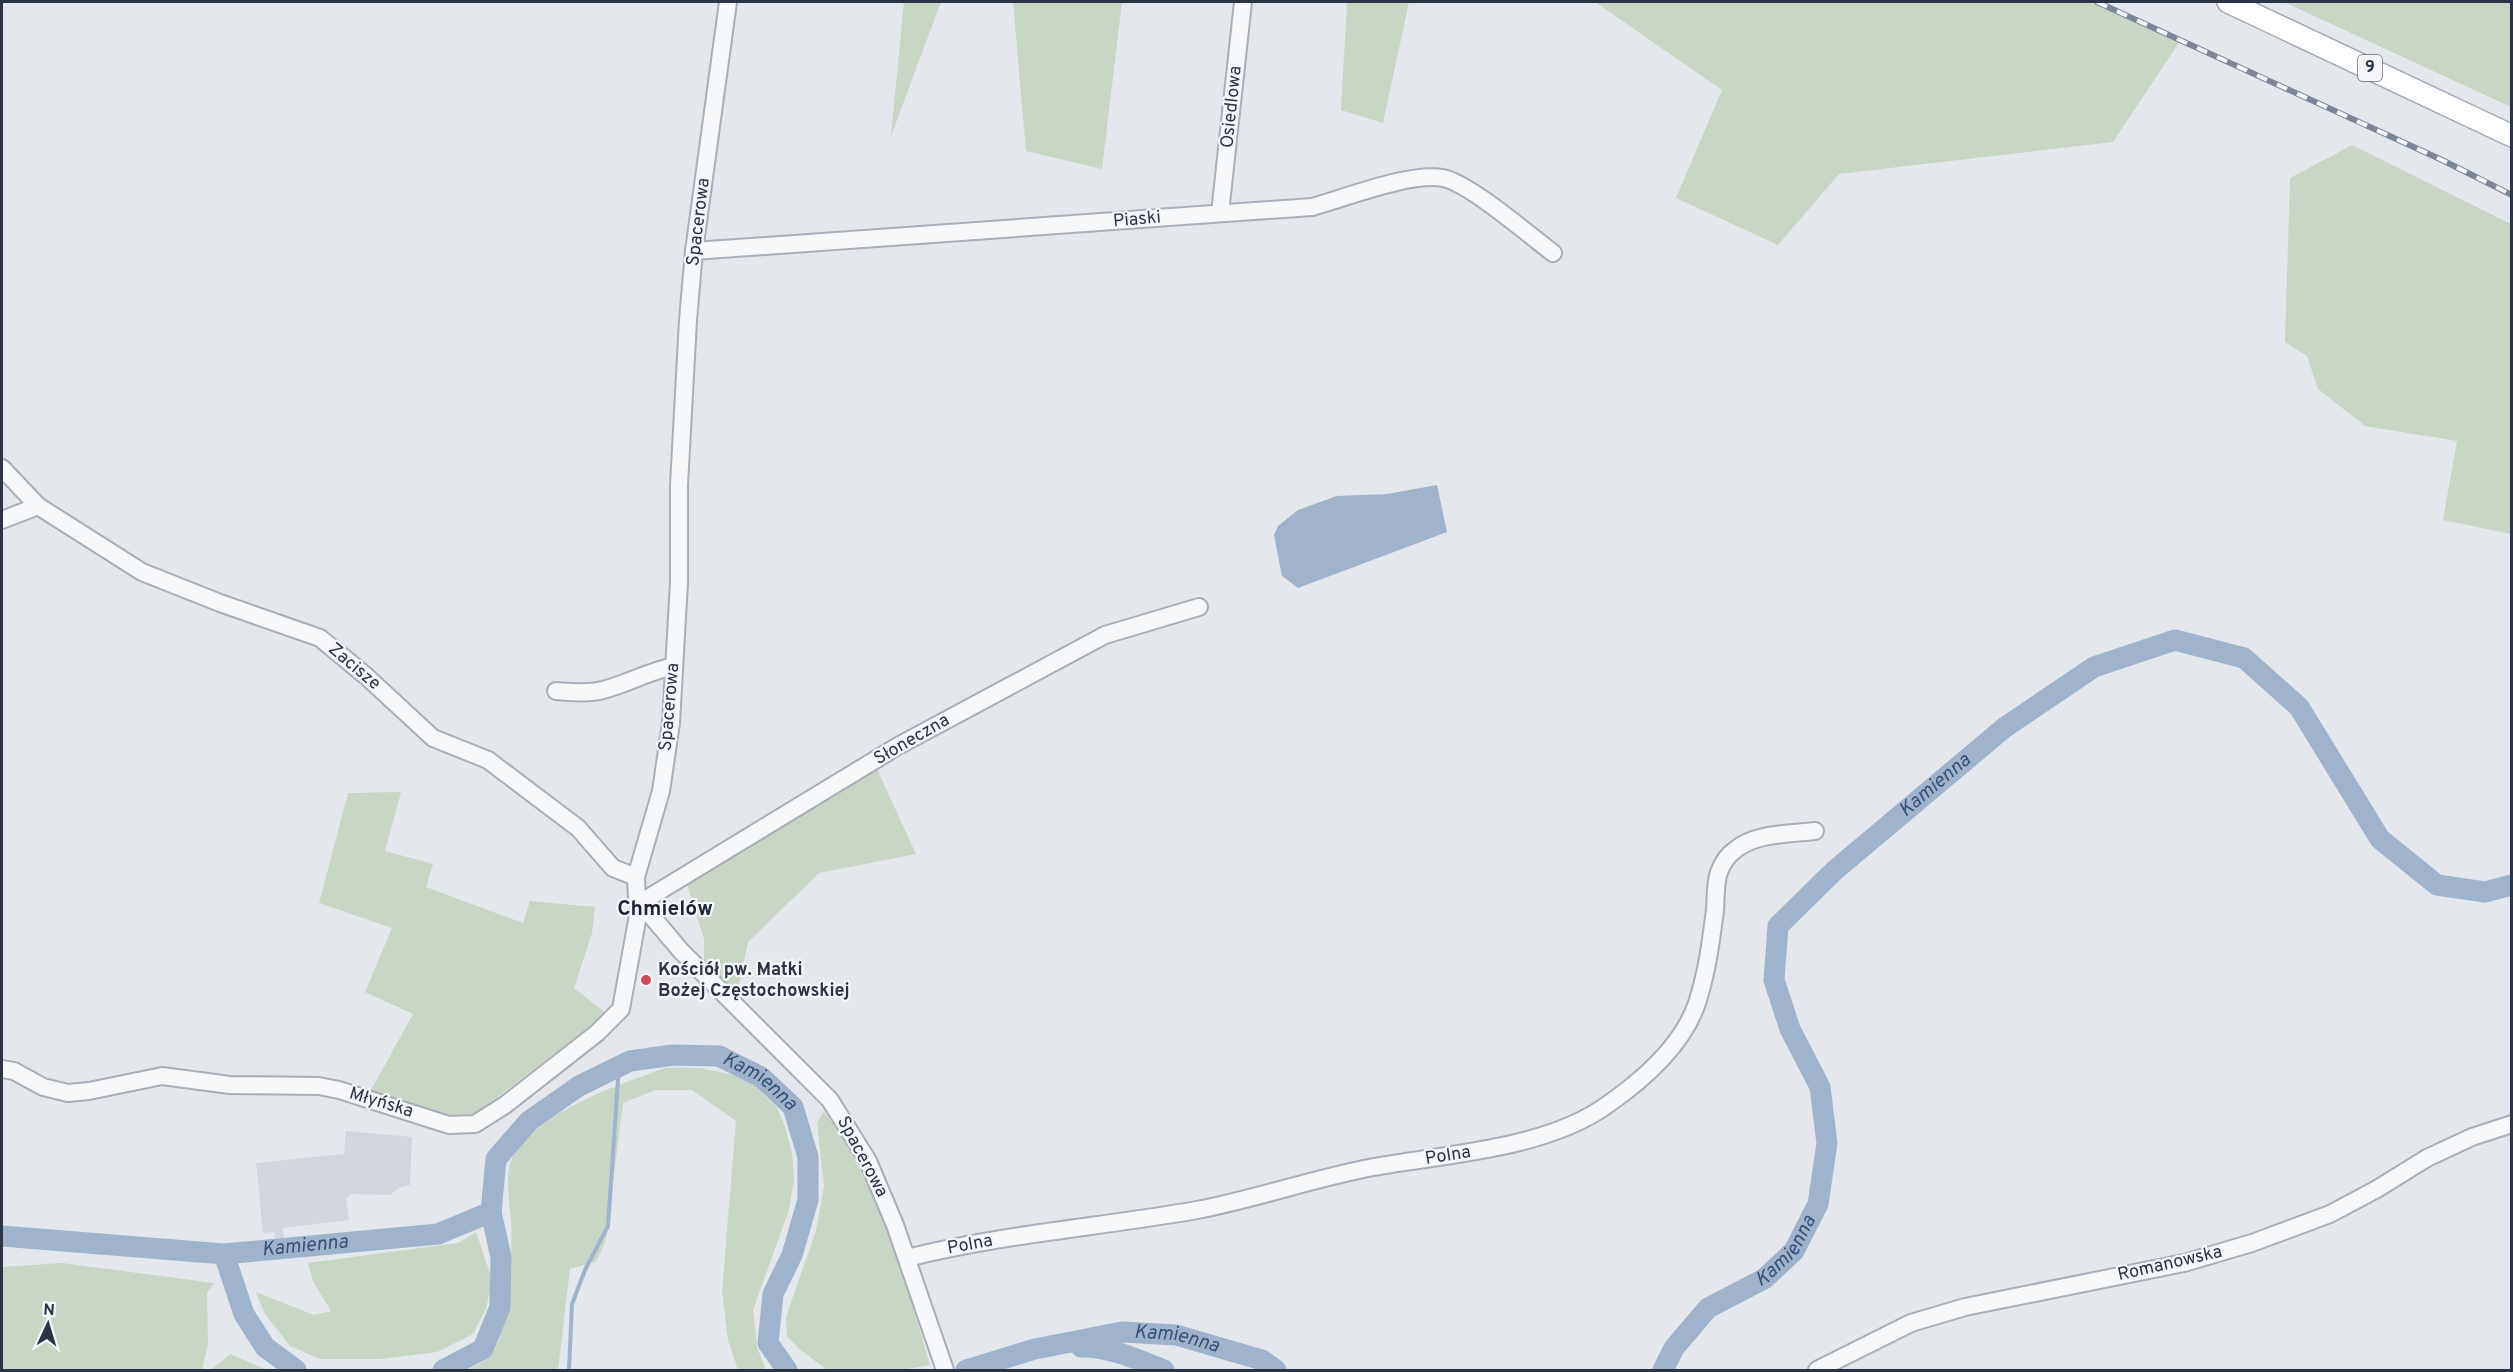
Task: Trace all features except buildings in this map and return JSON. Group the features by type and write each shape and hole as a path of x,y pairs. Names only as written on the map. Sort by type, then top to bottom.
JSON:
{"main road":[{"name":"9","path":"2228,2 2511,136"}],"street":[{"name":"Spacerowa","path":"728,2 694,251 682,433 679,582 670,723 660,791 636,877 637,899 681,951 830,1100 868,1161 907,1258 945,1371"},
{"name":"Osiedlowa","path":"1220,213 1243,2"},
{"name":"Piaski","path":"694,251 1312,207 1389,185 1429,177 1445,179 1464,187 1554,254"},
{"name":"Zacisze","path":"2,468 38,506 84,537 163,581 320,638 366,676 433,738 488,760 579,828 613,868 636,877"},
{"path":"2,520 38,506"},
{"name":"Słoneczna","path":"640,904 898,746 1105,634 1198,608"},
{"path":"556,691 581,693 603,690 647,673 674,666"},
{"name":"Polna","path":"907,1258 1084,1226 1204,1208 1372,1167 1500,1146 1563,1128 1582,1120 1607,1106 1641,1078 1677,1040 1690,1018 1707,965 1718,873 1729,855 1737,848 1764,837 1815,831"},
{"name":"Młyńska","path":"2,1069 14,1071 43,1087 68,1093 162,1076 230,1085 319,1086 339,1090 449,1125 475,1124 505,1105 597,1033 621,1010 640,904"},
{"name":"Romanowska","path":"1817,1371 1911,1323 1954,1310 2184,1263 2252,1243 2330,1214 2377,1189 2427,1158 2472,1137 2511,1124"}],"shaded area":[{"path":"346,1131 412,1137 410,1185 399,1188 390,1195 352,1194 346,1198 349,1220 283,1228 284,1239 275,1240 274,1232 263,1233 256,1163 344,1154"}],"green space":[{"path":"904,2 941,2 891,136"},
{"path":"1013,2 1122,2 1102,169 1026,151"},
{"path":"1347,2 1409,2 1383,123 1341,110"},
{"path":"1595,2 2089,2 2180,41 2113,142 1839,174 1778,245 1676,198 1722,90"},
{"path":"2284,2 2511,2 2511,107"},
{"path":"2352,145 2511,224 2511,534 2443,520 2457,441 2365,426 2318,389 2307,356 2285,342 2290,178"},
{"path":"876,767 916,854 819,873 748,942 737,994 704,961 704,939 686,881"},
{"path":"401,792 385,851 433,864 426,887 523,923 530,901 595,907 592,933 574,988 607,1014 483,1108 464,1119 370,1092 413,1014 365,992 392,928 319,903 348,793"},
{"path":"665,1068 700,1068 734,1075 755,1086 777,1108 785,1127 792,1153 794,1180 789,1210 753,1310 757,1347 766,1370 738,1370 728,1340 722,1291 736,1121 692,1090 655,1090 623,1103 606,1240 596,1262 570,1269 558,1370 467,1370 490,1356 501,1331 508,1290 511,1248 509,1172 510,1163 518,1147 549,1120 567,1109 606,1090"},
{"path":"824,1111 861,1171 875,1202 900,1266 930,1365 902,1370 827,1370 798,1348 787,1336 786,1317 816,1231 824,1186 817,1123"},
{"path":"476,1232 492,1280 486,1309 473,1334 437,1352 382,1359 320,1359 290,1346 265,1314 256,1292 314,1315 331,1311 313,1281 308,1263 458,1243"},
{"path":"62,1263 214,1283 207,1293 208,1344 202,1370 2,1370 2,1267"},
{"path":"230,1354 267,1370 211,1370"}],"water":[{"path":"1437,485 1447,532 1298,588 1282,576 1274,535 1278,526 1298,510 1337,496 1387,494"}],"waterway":[{"name":"Kamienna","path":"1663,1370 1674,1348 1708,1308 1764,1279 1794,1251 1818,1204 1827,1143 1820,1087 1790,1029 1774,980 1778,926 1834,871 2004,728 2094,667 2175,640 2244,658 2299,707 2380,839 2437,885 2485,892 2512,885"},
{"name":"Kamienna","path":"2,1236 224,1254 438,1234 491,1212 496,1159 529,1121 579,1086 630,1061 673,1055 719,1056 761,1077 793,1107 808,1157 808,1200 792,1255 773,1294 768,1343 787,1370"},
{"path":"569,1370 572,1304 585,1270 608,1226 619,1066"},
{"name":"Kamienna","path":"443,1370 483,1349 500,1307 501,1257 491,1212"},
{"name":"Kamienna","path":"224,1254 244,1314 265,1347 296,1370"},
{"name":"Kamienna","path":"966,1370 1035,1349 1122,1332 1176,1335 1262,1360 1276,1370"},
{"name":"Kamienna","path":"1081,1347 1113,1351 1164,1370"}],"railway":[{"path":"2097,2 2442,160 2512,195"}],"place":[{"name":"Kościół pw. Matki Bożej Częstochowskiej","path":"646,980"}],"district":[{"name":"Chmielów","path":"665,909"}]}
